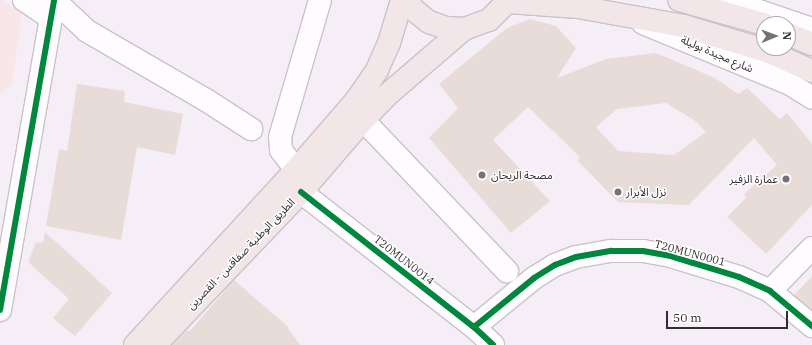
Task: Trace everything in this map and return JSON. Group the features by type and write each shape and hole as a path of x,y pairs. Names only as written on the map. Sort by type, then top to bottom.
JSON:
{"main road":[{"name":"الطريق الوطنية صفاقس - القصرين","path":"135,345 296,170 355,102 377,70 389,43 402,0"},
{"path":"407,0 414,10 429,22 446,28 464,29 489,20 508,1"},
{"name":"شارع مجيدة بوليلة","path":"508,1 578,6 684,26 767,51 812,72"},
{"path":"683,1 756,22"},
{"name":"الطريق الوطنية صفاقس - القصرين","path":"155,345 301,192 363,120 386,96 464,29"},
{"path":"796,37 812,44"}],"street":[{"path":"24,0 53,5 87,31 206,100 251,129"},
{"path":"296,170 281,150 280,137 320,0"},
{"path":"683,1 735,3 812,29"},
{"path":"0,310 53,5"},
{"name":"شارع مجيدة بوليلة","path":"621,14 790,84 812,98"},
{"path":"363,120 507,270"},
{"name":"T20MUN0014","path":"301,192 474,327 493,345"},
{"path":"770,291 812,248"},
{"name":"T20MUN0001","path":"474,327 534,278 555,265 593,253 643,251 670,256 706,266 770,291 812,326"}],"shaded area":[{"path":"0,0 22,13 12,84 0,94"}],"building":[{"path":"530,19 556,26 576,48 557,78 606,59 656,53 715,78 738,94 747,88 780,119 787,113 812,144 812,205 766,254 727,217 746,198 744,194 777,165 754,138 689,205 618,202 577,160 580,157 528,107 493,140 550,201 511,233 429,138 458,108 439,84 507,28","holes":["666,103 694,120 706,132 674,155 618,151 596,127 617,109"]},
{"path":"77,84 125,91 124,102 183,114 175,155 137,147 121,240 46,226 59,149 67,151"},
{"path":"45,232 112,293 75,336 53,318 69,299 28,262 36,242 43,243"},
{"path":"812,276 812,310 794,295"},
{"path":"234,280 286,325 300,345 172,345 187,330 189,332"}],"cycle path":[{"path":"0,310 54,0"},
{"path":"301,192 474,327 493,345"},
{"path":"474,327 534,278 555,265 576,257 611,251 643,251 670,256 739,277 770,291 812,326"}],"place":[{"name":"مصحة الريحان","path":"482,175"},
{"name":"عمارة الزفير","path":"786,179"},
{"name":"نزل الأبرار","path":"618,192"}]}
